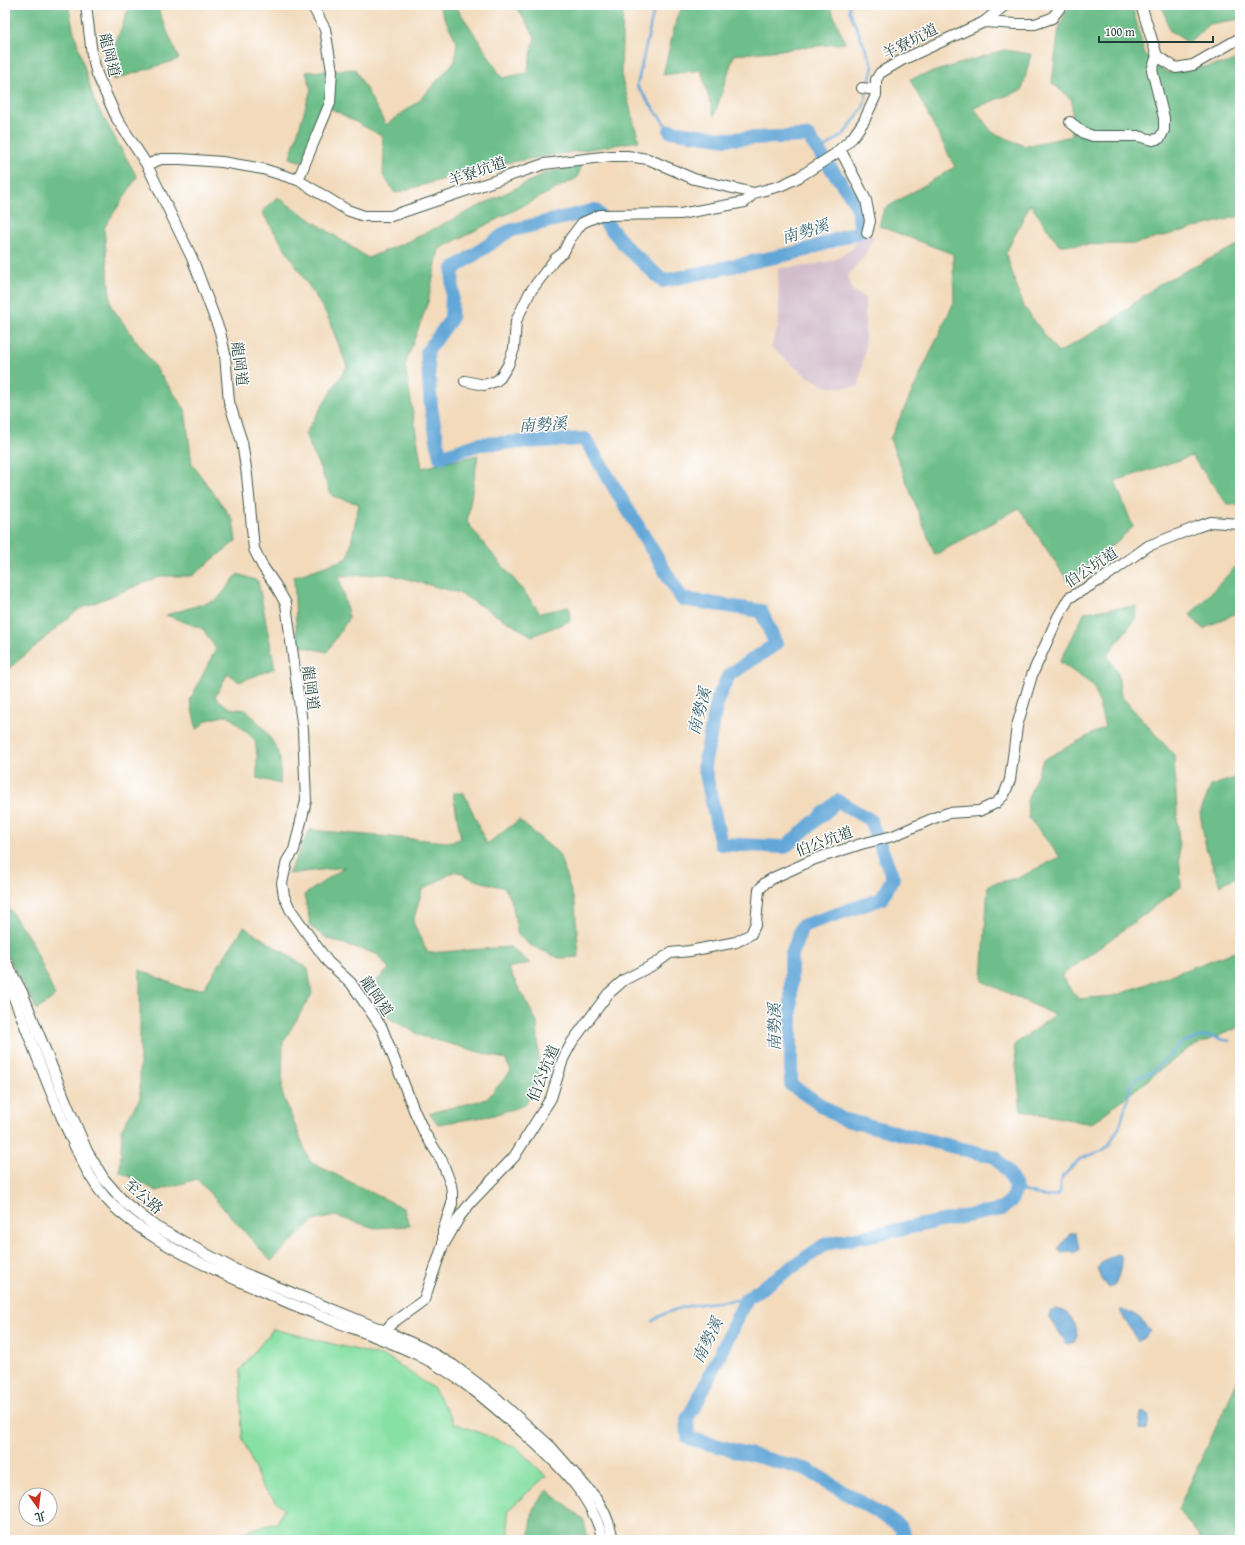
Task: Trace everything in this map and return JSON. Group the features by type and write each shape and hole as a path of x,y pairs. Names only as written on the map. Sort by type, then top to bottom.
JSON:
{"street":[{"name":"龍岡道","path":"86,5 92,55 97,74 117,119 147,165 192,258 220,332 225,354 229,402 242,442 254,549 263,567 286,604 303,730 306,801 294,850 287,861 282,883 284,896 290,909 328,962 351,983 382,1028 414,1110 424,1132 442,1161 451,1185 452,1204 443,1231 443,1245 424,1300 391,1324 383,1334"},
{"path":"298,180 330,103 332,71 325,29 312,5"},
{"path":"984,22 1005,5"},
{"name":"羊寮坑道","path":"147,165 161,159 222,162 263,169 298,180 348,210 364,216 380,217 392,216 544,164 611,156 627,156 648,159 694,179 754,193 780,186 799,177 837,151 853,137 864,121 871,107 876,95 876,80 880,73 902,60 984,22 1035,24 1052,18 1062,5"},
{"path":"1070,122 1084,134 1093,136 1138,136 1153,140 1160,138 1164,130 1164,118 1152,70 1157,56 1141,5"},
{"path":"1157,56 1176,68 1193,65 1240,38"},
{"path":"862,88 876,90"},
{"path":"837,151 866,200 870,221 867,233"},
{"path":"465,381 484,385 496,382 500,378 508,365 514,349 516,321 530,292 556,259 563,253 570,239 582,223 600,215 680,214 745,202 754,193"},
{"name":"伯公坑道","path":"443,1245 453,1227 472,1201 514,1157 551,1098 563,1059 572,1042 608,994 624,980 655,964 670,953 690,951 736,942 751,934 756,923 759,890 764,883 815,859 861,844 892,836 948,813 979,811 996,803 1004,795 1010,780 1017,726 1032,675 1058,617 1069,598 1111,573 1148,546 1197,526 1211,522 1240,524"},
{"name":"至公路","path":"5,960 22,992 48,1071"},
{"name":"至公路","path":"6,985 88,1151 104,1179 124,1202 153,1231 234,1274 383,1334"},
{"path":"383,1334 449,1372 506,1417 545,1453 585,1497 599,1525 603,1540"},
{"path":"383,1334 423,1348 453,1365 493,1395 551,1447 602,1507 610,1524 613,1540"}],"shaded area":[{"path":"860,233 874,236 864,257 848,275 852,290 865,298 865,348 859,387 827,387 801,372 771,347 779,324 778,268 808,266 834,260 852,249"}],"green space":[{"path":"5,5 68,5 94,101 137,177 104,228 111,306 185,409 192,464 233,520 236,541 192,576 161,576 79,609 5,672"},
{"path":"130,5 162,5 159,12 179,59 113,80 110,58"},
{"path":"438,5 455,5 502,78 527,73 535,36 515,5 623,5 621,75 639,141 493,165 395,193 383,175 384,154 382,136 330,108 305,163 290,158 311,89 306,72 355,69 386,125 419,101 455,61 457,42"},
{"path":"684,5 831,5 830,6 845,43 734,55 714,116 701,70 663,75 677,16"},
{"path":"1069,5 1132,5 1145,55 1167,73 1228,63 1240,57 1240,216 1133,244 1059,245 1030,204 1006,253 1022,304 1058,353 1109,323 1159,284 1240,244 1240,505 1227,504 1192,456 1115,481 1133,527 1070,584 1019,508 935,555 890,439 954,302 953,254 879,226 884,209 955,167 910,79 1004,50 1031,54 1022,90 974,108 992,132 1025,146 1072,136 1072,100 1052,83 1059,28"},
{"path":"1162,5 1240,5 1240,19 1209,24 1189,43 1170,31"},
{"path":"582,165 577,178 439,249 428,302 405,365 422,468 478,455 467,522 540,613 569,607 570,621 532,636 459,593 389,574 339,576 349,618 327,652 297,645 294,577 348,558 359,504 332,496 305,434 347,366 327,315 262,212 277,197 368,258 409,241 546,173"},
{"path":"1240,562 1240,611 1203,629 1190,615"},
{"path":"238,574 258,581 275,668 239,682 228,673 215,697 229,708 247,710 266,732 274,743 280,759 280,784 257,778 257,755 255,740 228,715 207,720 197,730 190,700 216,649 203,629 166,615 217,600"},
{"path":"1136,606 1135,619 1107,655 1118,673 1121,696 1174,755 1181,887 1061,976 1078,999 1114,996 1234,952 1240,955 1240,1027 1189,1048 1091,1124 1021,1110 1014,1045 1055,1015 982,981 988,885 1020,877 1060,857 1029,818 1027,801 1043,760 1105,727 1094,686 1060,662 1085,612"},
{"path":"1240,776 1240,875 1220,885 1206,848 1200,813 1211,786"},
{"path":"453,793 464,793 487,844 519,820 559,854 575,904 579,957 559,958 530,945 518,935 512,903 505,888 475,880 455,871 422,890 413,922 428,953 510,947 530,963 508,968 537,1022 540,1080 525,1105 490,1116 438,1124 429,1113 487,1099 511,1071 505,1059 421,1036 384,1015 372,985 389,969 377,954 328,939 311,927 304,895 345,867 288,874 310,830 448,842 461,839"},
{"path":"5,903 32,942 55,996 37,1010 5,952"},
{"path":"244,927 308,968 312,994 283,1042 282,1093 310,1162 403,1208 410,1226 375,1228 335,1216 313,1221 271,1261 197,1179 157,1191 120,1172 122,1128 140,1098 140,970 185,989 203,989"},
{"path":"273,1329 389,1358 434,1389 454,1423 516,1447 546,1476 507,1511 510,1540 211,1540 277,1523 284,1509 262,1487 242,1437 240,1370"},
{"path":"1238,1380 1240,1381 1240,1540 1202,1540 1178,1509"},
{"path":"547,1490 584,1520 588,1540 529,1540 533,1509"}],"water":[{"path":"1071,1233 1076,1233 1079,1249 1077,1253 1069,1251 1062,1252 1058,1249"},
{"path":"1116,1254 1121,1255 1120,1271 1114,1286 1108,1288 1101,1279 1097,1269 1102,1262"},
{"path":"1055,1309 1065,1312 1071,1318 1078,1335 1075,1342 1067,1344 1050,1318 1050,1312"},
{"path":"1121,1309 1138,1317 1148,1327 1150,1331 1138,1342 1121,1313"},
{"path":"1146,1412 1149,1420 1145,1431 1139,1429 1141,1413"}],"waterway":[{"name":"南勢溪","path":"655,5 637,86 670,131"},
{"path":"850,5 849,10 873,66 868,87"},
{"path":"820,151 844,134 863,108 867,92"},
{"name":"南勢溪","path":"670,131 727,139 808,136 857,205 861,231 803,251 663,281 627,248 595,210 509,231 453,269 451,319 427,352 431,407 440,457 480,444 585,439 682,599 761,611 776,644 729,675 718,698 704,765 721,844 785,847 838,801 870,820 893,878 881,899 802,926 791,957 791,1085 842,1119 995,1157 1008,1172 1016,1189 1010,1202 1002,1209 826,1244 746,1299 698,1400 687,1419 688,1438 808,1470 900,1526 906,1540"},
{"path":"1016,1189 1047,1197 1056,1195 1060,1192 1062,1177 1080,1159 1099,1152 1108,1146 1120,1126 1132,1084 1137,1078 1154,1071 1183,1042 1206,1036 1229,1041"},
{"path":"653,1321 673,1310 685,1307 698,1304 746,1299"}]}
